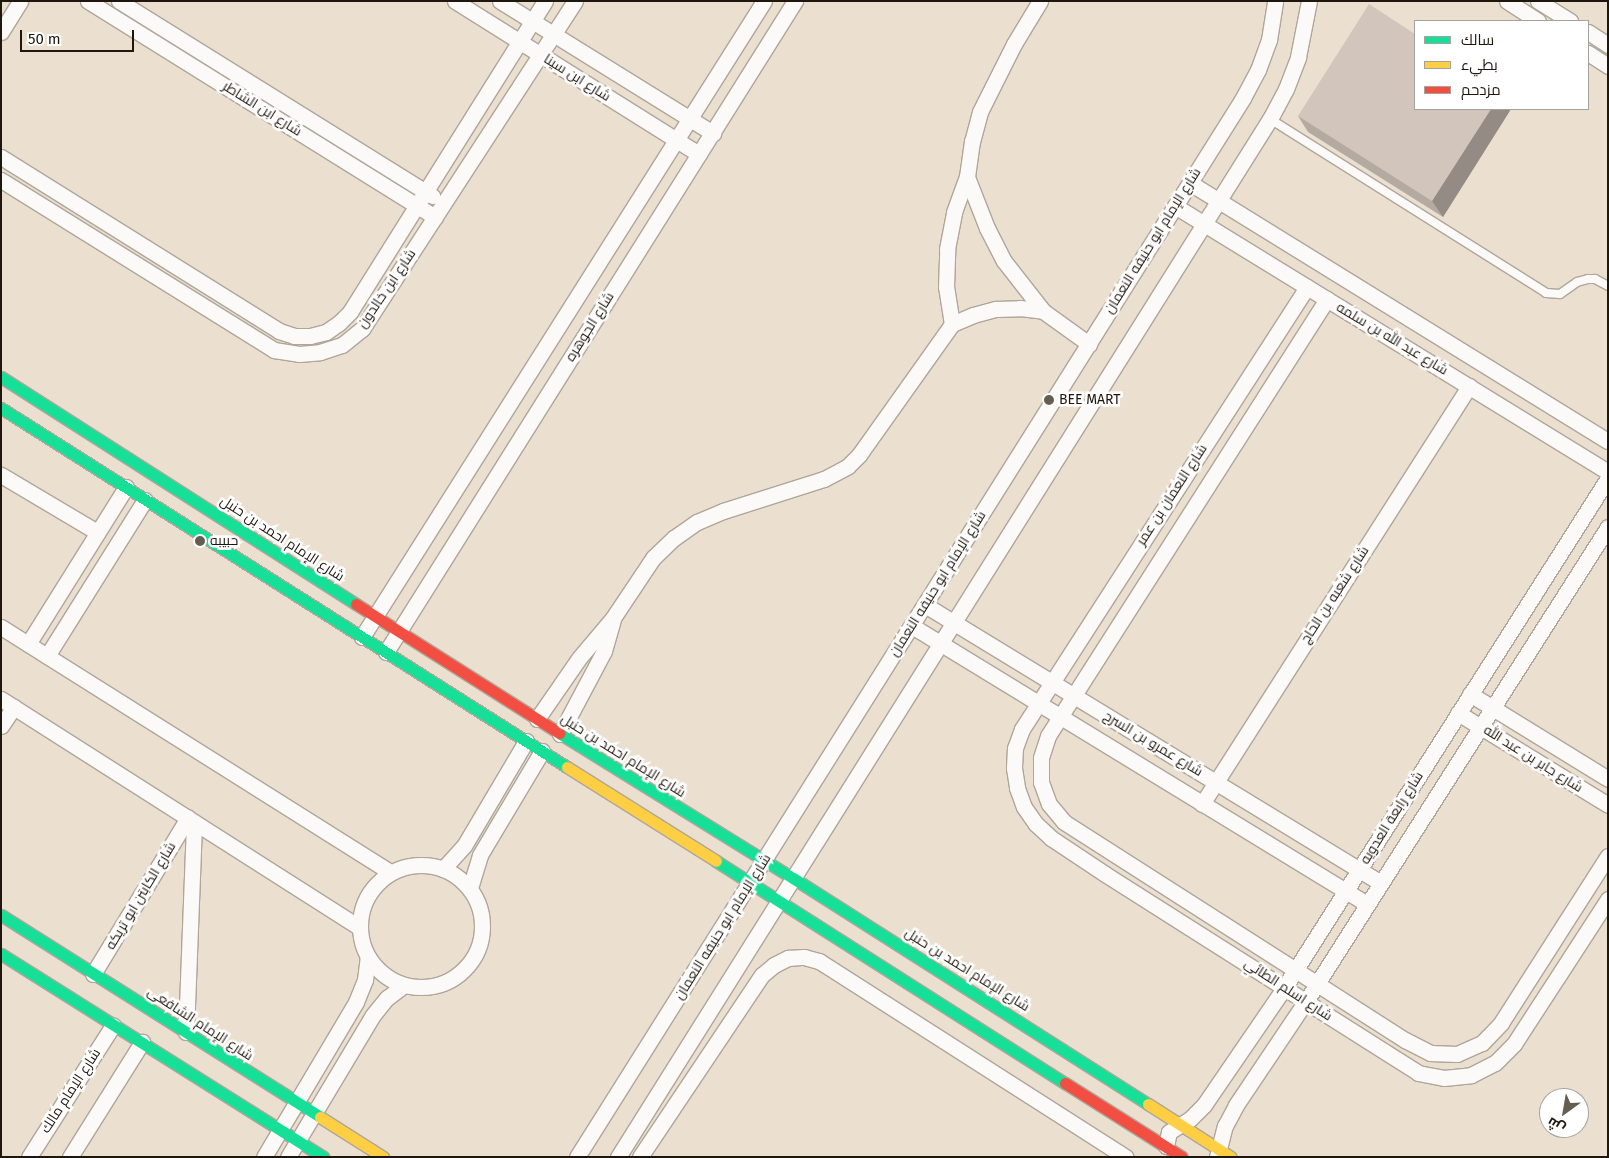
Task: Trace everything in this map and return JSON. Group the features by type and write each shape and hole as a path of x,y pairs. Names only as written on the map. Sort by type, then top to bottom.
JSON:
{"street":[{"path":"1,32 20,1"},
{"name":"شارع ابن الشاطر","path":"88,1 435,218"},
{"name":"شارع ابن الشاطر","path":"119,1 444,204"},
{"name":"شارع ابن سينا","path":"455,1 699,154"},
{"name":"شارع ابن سينا","path":"500,1 712,133"},
{"name":"شارع ابن خالدون","path":"1,158 279,331 302,336 326,332 350,312 545,1"},
{"name":"شارع ابن خالدون","path":"1,180 274,350 299,354 320,352 342,345 362,329 575,1"},
{"name":"شارع الجوهره","path":"362,637 764,1"},
{"name":"شارع الجوهره","path":"386,652 795,1"},
{"path":"952,324 946,287 947,249 954,212 967,177 972,141 980,112 1014,44 1040,1"},
{"name":"شارع الإمام ابو حنيفه النعمان","path":"577,1157 1190,183 1258,70 1269,40 1275,1"},
{"path":"618,1157 1270,119 1286,89 1298,58 1309,1"},
{"path":"1507,1 1536,20"},
{"path":"1538,1 1568,20"},
{"path":"1589,33 1608,45"},
{"path":"1589,54 1608,66"},
{"path":"282,121 290,108"},
{"path":"967,177 987,228 1004,261 1043,311 1089,344"},
{"name":"شارع عبد الله بن سلمه","path":"1190,183 1608,441"},
{"name":"شارع عبد الله بن سلمه","path":"1175,206 1608,472"},
{"path":"182,293 192,276"},
{"name":"شارع النعمان بن عمر","path":"1037,703 1307,287"},
{"name":"شارع النعمان بن عمر","path":"1059,716 1327,299"},
{"path":"536,719 580,657 613,618 654,558 674,538 697,522 723,511 824,479 848,466 859,455 952,324 973,315 996,309 1020,308 1043,311"},
{"name":"شارع الإمام احمد بن حنبل","path":"1,377 126,487 1182,1157"},
{"name":"شارع شعبه بن الحاج","path":"1202,804 1469,386"},
{"name":"شارع الإمام احمد بن حنبل","path":"1,408 61,431 375,616 1181,1124 1223,1154"},
{"path":"1,475 97,532"},
{"name":"شارع رابعة العدويه","path":"1166,1146 1169,1132 1204,1105 1296,970 1608,478"},
{"path":"28,644 126,487"},
{"path":"47,656 146,500"},
{"name":"شارع رابعة العدويه","path":"1223,1154 1230,1115 1306,1001 1608,527"},
{"name":"شارع عمرو بن السرح","path":"925,605 1381,883"},
{"path":"560,734 604,652 613,618"},
{"name":"شارع عمرو بن السرح","path":"912,626 1367,904"},
{"path":"1,627 390,872"},
{"name":"شارع جابر بن عبد الله","path":"1470,694 1608,779"},
{"path":"1,726 7,703 359,927"},
{"name":"شارع اسلم الطائي","path":"1037,703 1017,742 1014,768 1017,788 1024,807 1036,824 1051,838 1105,874 1418,1073 1444,1078 1471,1075 1495,1064 1514,1044 1608,899"},
{"name":"شارع جابر بن عبد الله","path":"1458,713 1608,805"},
{"name":"شارع اسلم الطائي","path":"1059,716 1048,736 1041,758 1041,782 1049,804 1064,822 1406,1040 1430,1052 1457,1054 1482,1043 1501,1023 1608,856"},
{"path":"444,869 464,846 526,741"},
{"path":"470,888 480,855 542,751"},
{"path":"186,1032 191,820"},
{"name":"شارع الكابتن ابو تريكه","path":"93,974 191,820"},
{"path":"426,864 444,869 458,877 470,888 479,906 483,924 480,943 472,960 459,975 442,984 423,987 404,985 383,974 368,957 362,943 359,927 364,902 375,885 390,872 407,866 426,864"},
{"name":"شارع الإمام الشافعى","path":"1,915 383,1157"},
{"path":"1,954 324,1157"},
{"path":"264,1157 356,1002 364,980 368,957"},
{"path":"640,1157 762,975 774,965 788,958 804,957 819,961 1126,1157"},
{"path":"288,1157 315,1115 373,1015 387,998 404,985"},
{"name":"شارع الإمام مالك","path":"29,1157 113,1025"},
{"path":"70,1157 142,1042"}],"lane":[{"path":"1270,119 1546,293 1560,294 1577,282 1588,279 1595,279 1608,286"}],"building":[{"path":"1369,4 1414,33 1414,110 1490,110 1432,201 1298,116"}],"traffic: fast":[{"path":"1,377 356,604"},
{"path":"1,408 567,767"},
{"path":"559,733 793,878 1148,1104"},
{"path":"716,861 1065,1083"},
{"path":"1,915 320,1117"},
{"path":"1,954 323,1157"}],"traffic: slow":[{"path":"567,767 716,861"},
{"path":"1148,1104 1231,1157"},
{"path":"320,1117 383,1157"}],"traffic: jam":[{"path":"356,604 559,733"},
{"path":"1065,1083 1182,1157"}],"place":[{"name":"BEE MART","path":"1049,400"},
{"name":"حبيبه","path":"200,541"}]}
